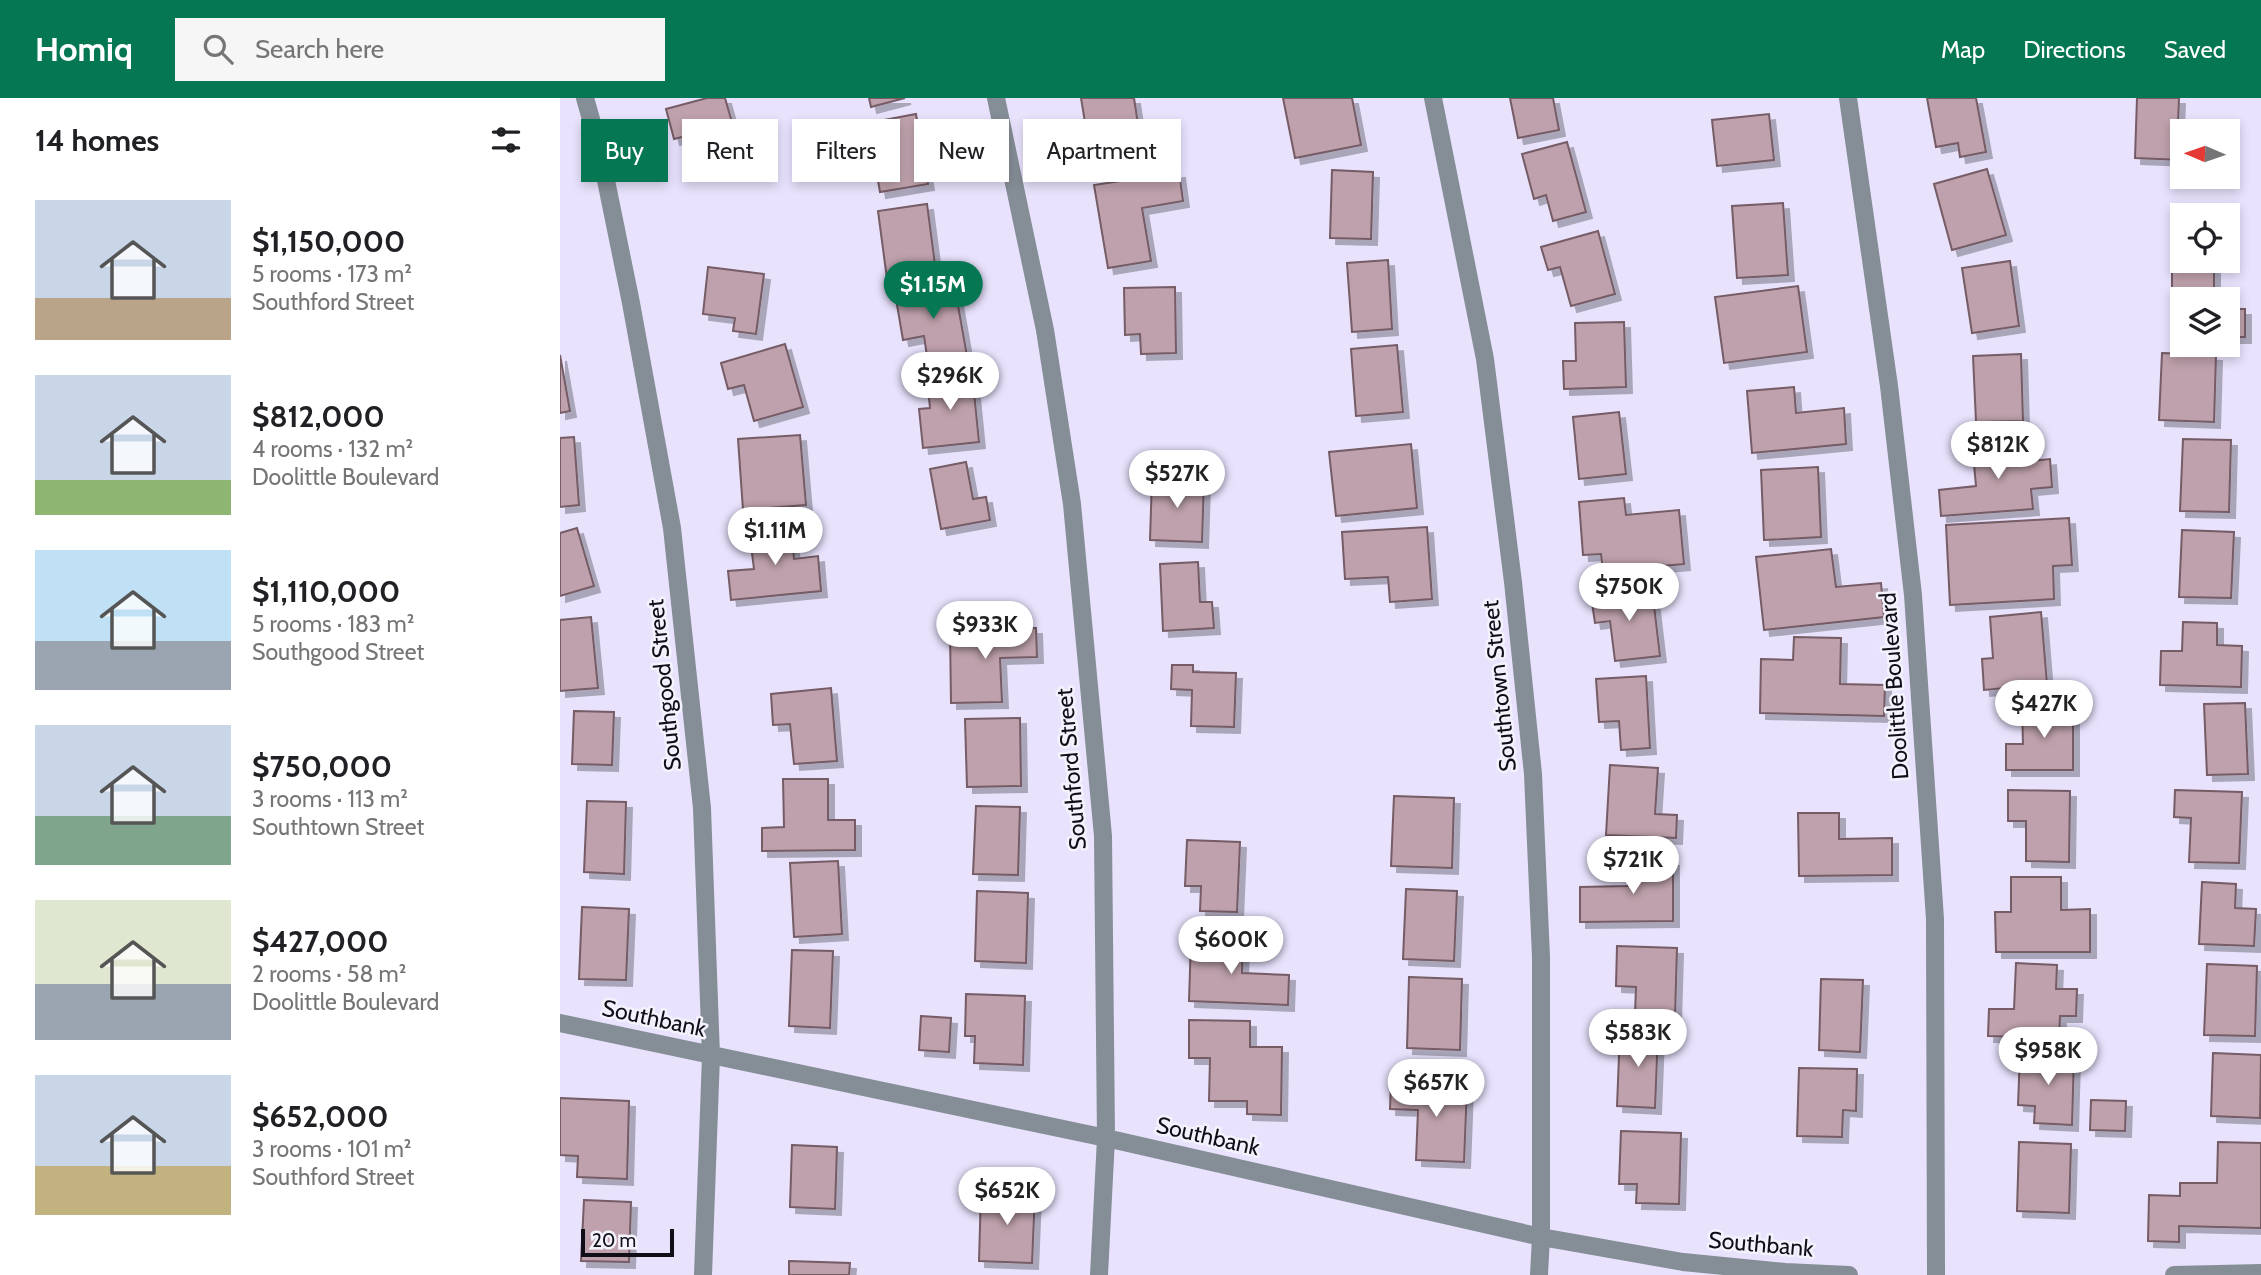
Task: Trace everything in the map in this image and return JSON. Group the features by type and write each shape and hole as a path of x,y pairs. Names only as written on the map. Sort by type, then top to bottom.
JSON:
{"street":[{"name":"Southgood Street","path":"585,98 600,151 631,303 672,528 702,808 711,1056 703,1275"},
{"name":"Southford Street","path":"996,98 1045,330 1072,504 1102,836 1106,1138 1099,1275"},
{"name":"Southtown Street","path":"1433,98 1485,359 1513,582 1533,774 1541,957 1539,1275"},
{"name":"Doolittle Boulevard","path":"1848,98 1889,386 1914,609 1935,919 1936,1275"},
{"name":"Southbank","path":"560,1023 1106,1138 1541,1237 1683,1262 1849,1275"},
{"path":"2174,1275 2261,1273"}],"building":[{"path":"707,98 725,98 731,119 682,119 682,137 674,139 666,109"},
{"path":"869,98 905,98 871,107"},
{"path":"1081,98 1134,98 1137,119 1084,119"},
{"path":"1283,98 1352,98 1361,145 1295,158"},
{"path":"1510,98 1553,98 1559,130 1518,138"},
{"path":"1927,98 1976,98 1986,152 1960,157 1958,143 1936,147"},
{"path":"2137,98 2179,98 2178,119 2170,119 2170,159 2135,158"},
{"path":"916,114 914,182 928,184 880,192 878,182 900,182 900,119 889,119"},
{"path":"1769,114 1774,160 1717,166 1712,120"},
{"path":"1567,142 1586,212 1553,221 1546,195 1534,199 1522,154"},
{"path":"1987,169 2006,235 1952,250 1934,184"},
{"path":"1332,170 1373,172 1371,239 1330,238"},
{"path":"1114,182 1180,182 1183,201 1142,208 1151,261 1108,268 1094,185"},
{"path":"1783,203 1788,275 1737,278 1732,206"},
{"path":"927,204 936,272 887,279 878,211"},
{"path":"1598,231 1615,294 1571,306 1560,267 1548,270 1541,247"},
{"path":"1388,260 1392,329 1352,332 1347,263"},
{"path":"2010,261 2019,326 1972,333 1962,268"},
{"path":"708,267 764,274 756,334 733,331 735,318 703,314"},
{"path":"2172,273 2214,273 2214,287 2172,287"},
{"path":"954,283 967,356 928,363 924,336 903,340 895,293"},
{"path":"1798,286 1807,352 1724,363 1715,297"},
{"path":"1175,287 1176,353 1141,354 1140,334 1125,335 1124,288"},
{"path":"2240,309 2245,309 2245,337 2240,337"},
{"path":"1624,322 1626,387 1564,389 1563,361 1576,361 1575,323"},
{"path":"785,344 803,407 754,421 744,385 728,389 721,363"},
{"path":"1397,345 1403,412 1356,416 1351,349"},
{"path":"2162,353 2170,353 2170,357 2216,357 2214,422 2159,420"},
{"path":"2021,354 2023,421 1976,422 1973,356"},
{"path":"560,355 570,411 560,413"},
{"path":"972,373 979,442 923,448 919,409 930,408 927,378"},
{"path":"1794,387 1796,413 1844,408 1846,444 1752,453 1747,391"},
{"path":"1619,412 1626,474 1579,479 1573,417"},
{"path":"800,435 806,505 743,510 738,439"},
{"path":"574,437 579,505 560,507 560,438"},
{"path":"2020,439 2021,462 2050,459 2052,487 2031,489 2033,509 1941,516 1939,490 1976,486 1972,443"},
{"path":"2183,439 2231,440 2229,512 2180,511"},
{"path":"1411,444 1417,508 1336,516 1329,452"},
{"path":"966,462 973,499 986,497 990,520 941,529 930,469"},
{"path":"1818,467 1821,537 1764,540 1761,470"},
{"path":"1152,478 1204,480 1202,542 1150,540"},
{"path":"1624,498 1626,515 1679,510 1684,564 1603,571 1601,554 1583,555 1579,502"},
{"path":"2069,518 2072,565 2053,566 2054,599 1950,605 1946,525"},
{"path":"791,524 794,559 818,556 821,591 731,600 728,571 754,569 749,529"},
{"path":"1427,527 1432,599 1390,602 1388,577 1345,579 1342,532"},
{"path":"577,528 594,586 560,596 560,533"},
{"path":"2182,530 2234,532 2231,598 2179,597"},
{"path":"1831,549 1836,587 1881,583 1884,617 1764,630 1756,557"},
{"path":"1198,562 1200,602 1212,602 1214,628 1163,631 1160,564"},
{"path":"1652,589 1660,656 1615,661 1610,621 1595,623 1591,596"},
{"path":"2041,612 2047,684 1984,690 1982,659 1993,658 1990,617"},
{"path":"591,617 598,688 560,691 560,620"},
{"path":"2183,622 2217,623 2217,645 2242,646 2241,687 2160,685 2161,651 2182,651"},
{"path":"1036,628 1037,657 1000,658 1002,702 951,703 950,630"},
{"path":"1794,637 1841,638 1840,684 1885,685 1884,716 1760,713 1761,659 1793,660"},
{"path":"1172,665 1193,665 1193,672 1236,673 1234,727 1191,726 1192,690 1171,689"},
{"path":"1646,676 1650,748 1621,750 1619,721 1599,722 1596,679"},
{"path":"831,688 837,761 794,764 790,724 773,725 771,694"},
{"path":"2245,703 2248,774 2207,775 2204,704"},
{"path":"2022,705 2073,705 2073,770 2006,770 2006,744 2023,744"},
{"path":"574,711 614,712 612,765 572,764"},
{"path":"1020,718 1021,786 967,787 965,719"},
{"path":"1610,765 1658,768 1655,814 1677,815 1676,838 1606,835"},
{"path":"783,779 828,779 828,820 855,820 855,850 762,851 762,828 784,827"},
{"path":"2008,790 2070,791 2069,862 2026,861 2026,821 2008,821"},
{"path":"2175,790 2242,792 2239,863 2189,862 2191,818 2174,817"},
{"path":"1394,796 1454,798 1452,868 1391,866"},
{"path":"587,801 626,802 624,874 584,872"},
{"path":"976,806 1020,807 1018,875 973,874"},
{"path":"1798,813 1839,813 1839,839 1892,838 1892,875 1799,876"},
{"path":"1187,840 1240,842 1237,912 1200,911 1201,886 1185,886"},
{"path":"1673,860 1673,921 1580,922 1580,887 1628,886 1628,861"},
{"path":"838,861 842,934 794,937 790,863"},
{"path":"2011,877 2061,877 2061,910 2090,909 2090,952 1996,952 1995,912 2011,912"},
{"path":"2202,882 2236,884 2235,908 2256,909 2254,946 2199,944"},
{"path":"1406,889 1457,891 1454,961 1403,959"},
{"path":"977,891 1028,893 1026,963 975,961"},
{"path":"582,907 629,909 626,980 579,979"},
{"path":"1191,939 1243,940 1242,973 1289,975 1288,1005 1189,1001"},
{"path":"1617,946 1677,948 1675,1016 1635,1015 1636,987 1616,986"},
{"path":"792,950 833,951 830,1028 789,1026"},
{"path":"2016,963 2057,965 2056,989 2077,989 2076,1016 2060,1016 2059,1038 1988,1036 1989,1009 2014,1009"},
{"path":"2207,964 2257,966 2255,1036 2204,1035"},
{"path":"1409,977 1462,979 1460,1050 1407,1048"},
{"path":"1821,979 1863,980 1860,1052 1819,1050"},
{"path":"966,994 1025,996 1023,1065 974,1063 975,1036 965,1036"},
{"path":"921,1016 951,1018 949,1052 919,1050"},
{"path":"1189,1020 1250,1021 1250,1047 1282,1047 1281,1115 1247,1114 1247,1101 1209,1101 1210,1058 1189,1058"},
{"path":"1620,1031 1658,1032 1655,1108 1617,1106"},
{"path":"2020,1053 2074,1055 2072,1125 2034,1123 2035,1106 2018,1105"},
{"path":"2213,1053 2261,1055 2260,1118 2211,1116"},
{"path":"1799,1068 1857,1069 1856,1111 1843,1110 1842,1137 1797,1136"},
{"path":"1391,1084 1467,1086 1464,1162 1416,1160 1418,1110 1390,1109"},
{"path":"560,1098 629,1101 627,1179 577,1177 578,1156 560,1155"},
{"path":"2091,1100 2126,1101 2125,1131 2090,1130"},
{"path":"1621,1131 1681,1133 1679,1204 1636,1203 1637,1184 1619,1184"},
{"path":"2019,1142 2071,1144 2069,1213 2017,1211"},
{"path":"2218,1142 2261,1143 2261,1228 2179,1226 2179,1242 2148,1241 2149,1195 2180,1196 2180,1183 2217,1183"},
{"path":"792,1145 837,1147 835,1209 790,1207"},
{"path":"981,1191 1035,1193 1032,1263 979,1261"},
{"path":"584,1200 631,1202 629,1262 581,1261"},
{"path":"789,1261 850,1263 849,1275 789,1275"}]}
